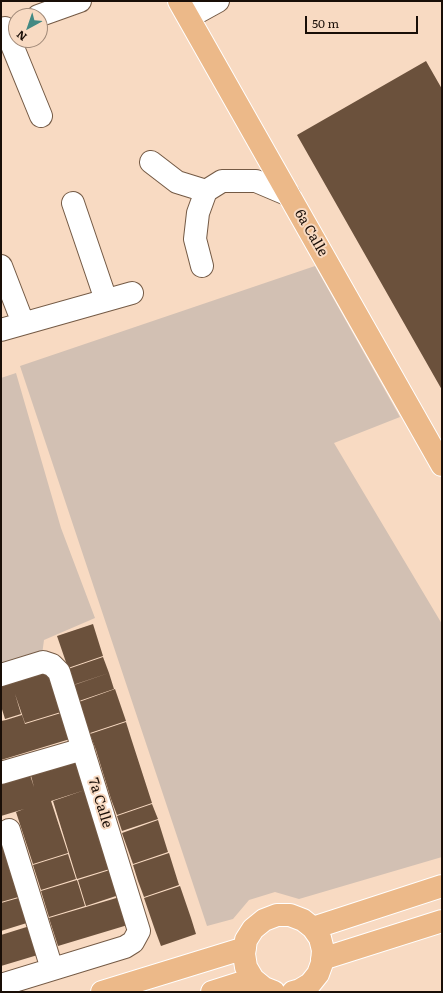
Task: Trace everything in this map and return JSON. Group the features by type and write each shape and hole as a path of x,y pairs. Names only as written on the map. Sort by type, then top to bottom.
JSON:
{"main road":[{"name":"6a Calle","path":"184,9 442,465"},
{"path":"313,928 442,886"},
{"path":"254,986 246,967 244,954 246,940 253,929 264,920 277,915 290,915 303,920 313,928 320,938 323,950 318,974 303,990"},
{"path":"322,959 442,921"},
{"path":"102,992 245,948"},
{"path":"212,992 254,986 274,992"}],"street":[{"path":"48,12 80,1"},
{"path":"184,9 218,1"},
{"path":"7,27 41,116"},
{"path":"151,162 177,182 206,191"},
{"path":"202,266 195,239 198,213 206,191 222,182 256,181 289,194"},
{"path":"73,203 106,300"},
{"path":"1,266 23,323"},
{"path":"1,330 132,293"},
{"name":"7a Calle","path":"1,675 43,662 52,665 59,672 139,931 133,942 125,947 52,969"},
{"path":"1,772 83,749"},
{"path":"1,984 52,969 9,830"}],"shaded area":[{"path":"315,266 400,417 334,443 442,624 442,857 299,899 275,892 249,900 233,919 207,926 20,366"},
{"path":"16,373 61,528 95,618 44,640 42,655 1,667 1,378"}],"building":[{"path":"426,61 442,89 442,390 297,135"},
{"path":"93,624 103,656 68,668 57,636"},
{"path":"103,657 109,673 73,685 68,669"},
{"path":"47,669 61,712 25,723 15,694 21,714 5,719 1,706 1,681"},
{"path":"109,673 114,689 79,701 74,685"},
{"path":"115,689 126,721 90,733 79,702"},
{"path":"61,713 70,739 1,760 1,721 22,715 25,724"},
{"path":"126,722 131,738 96,750 90,734"},
{"path":"131,738 152,803 117,815 96,750"},
{"path":"81,752 113,868 77,879 53,801 85,790 51,801 68,853 33,864 16,812 24,809 1,816 1,774 28,769 34,787 29,768"},
{"path":"152,804 158,819 122,831 117,816"},
{"path":"158,820 168,852 133,864 122,833"},
{"path":"1,832 22,896 1,902"},
{"path":"169,853 174,869 138,881 133,865"},
{"path":"68,854 76,879 41,890 33,865"},
{"path":"113,869 122,894 86,906 78,880"},
{"path":"174,869 179,885 144,897 138,881"},
{"path":"77,880 85,906 49,917 41,891"},
{"path":"180,886 191,918 155,930 144,898"},
{"path":"123,896 131,924 58,946 49,918"},
{"path":"22,897 30,922 1,931 1,903"},
{"path":"191,918 196,934 161,946 155,930"},
{"path":"33,925 41,954 1,966 1,935"}]}
